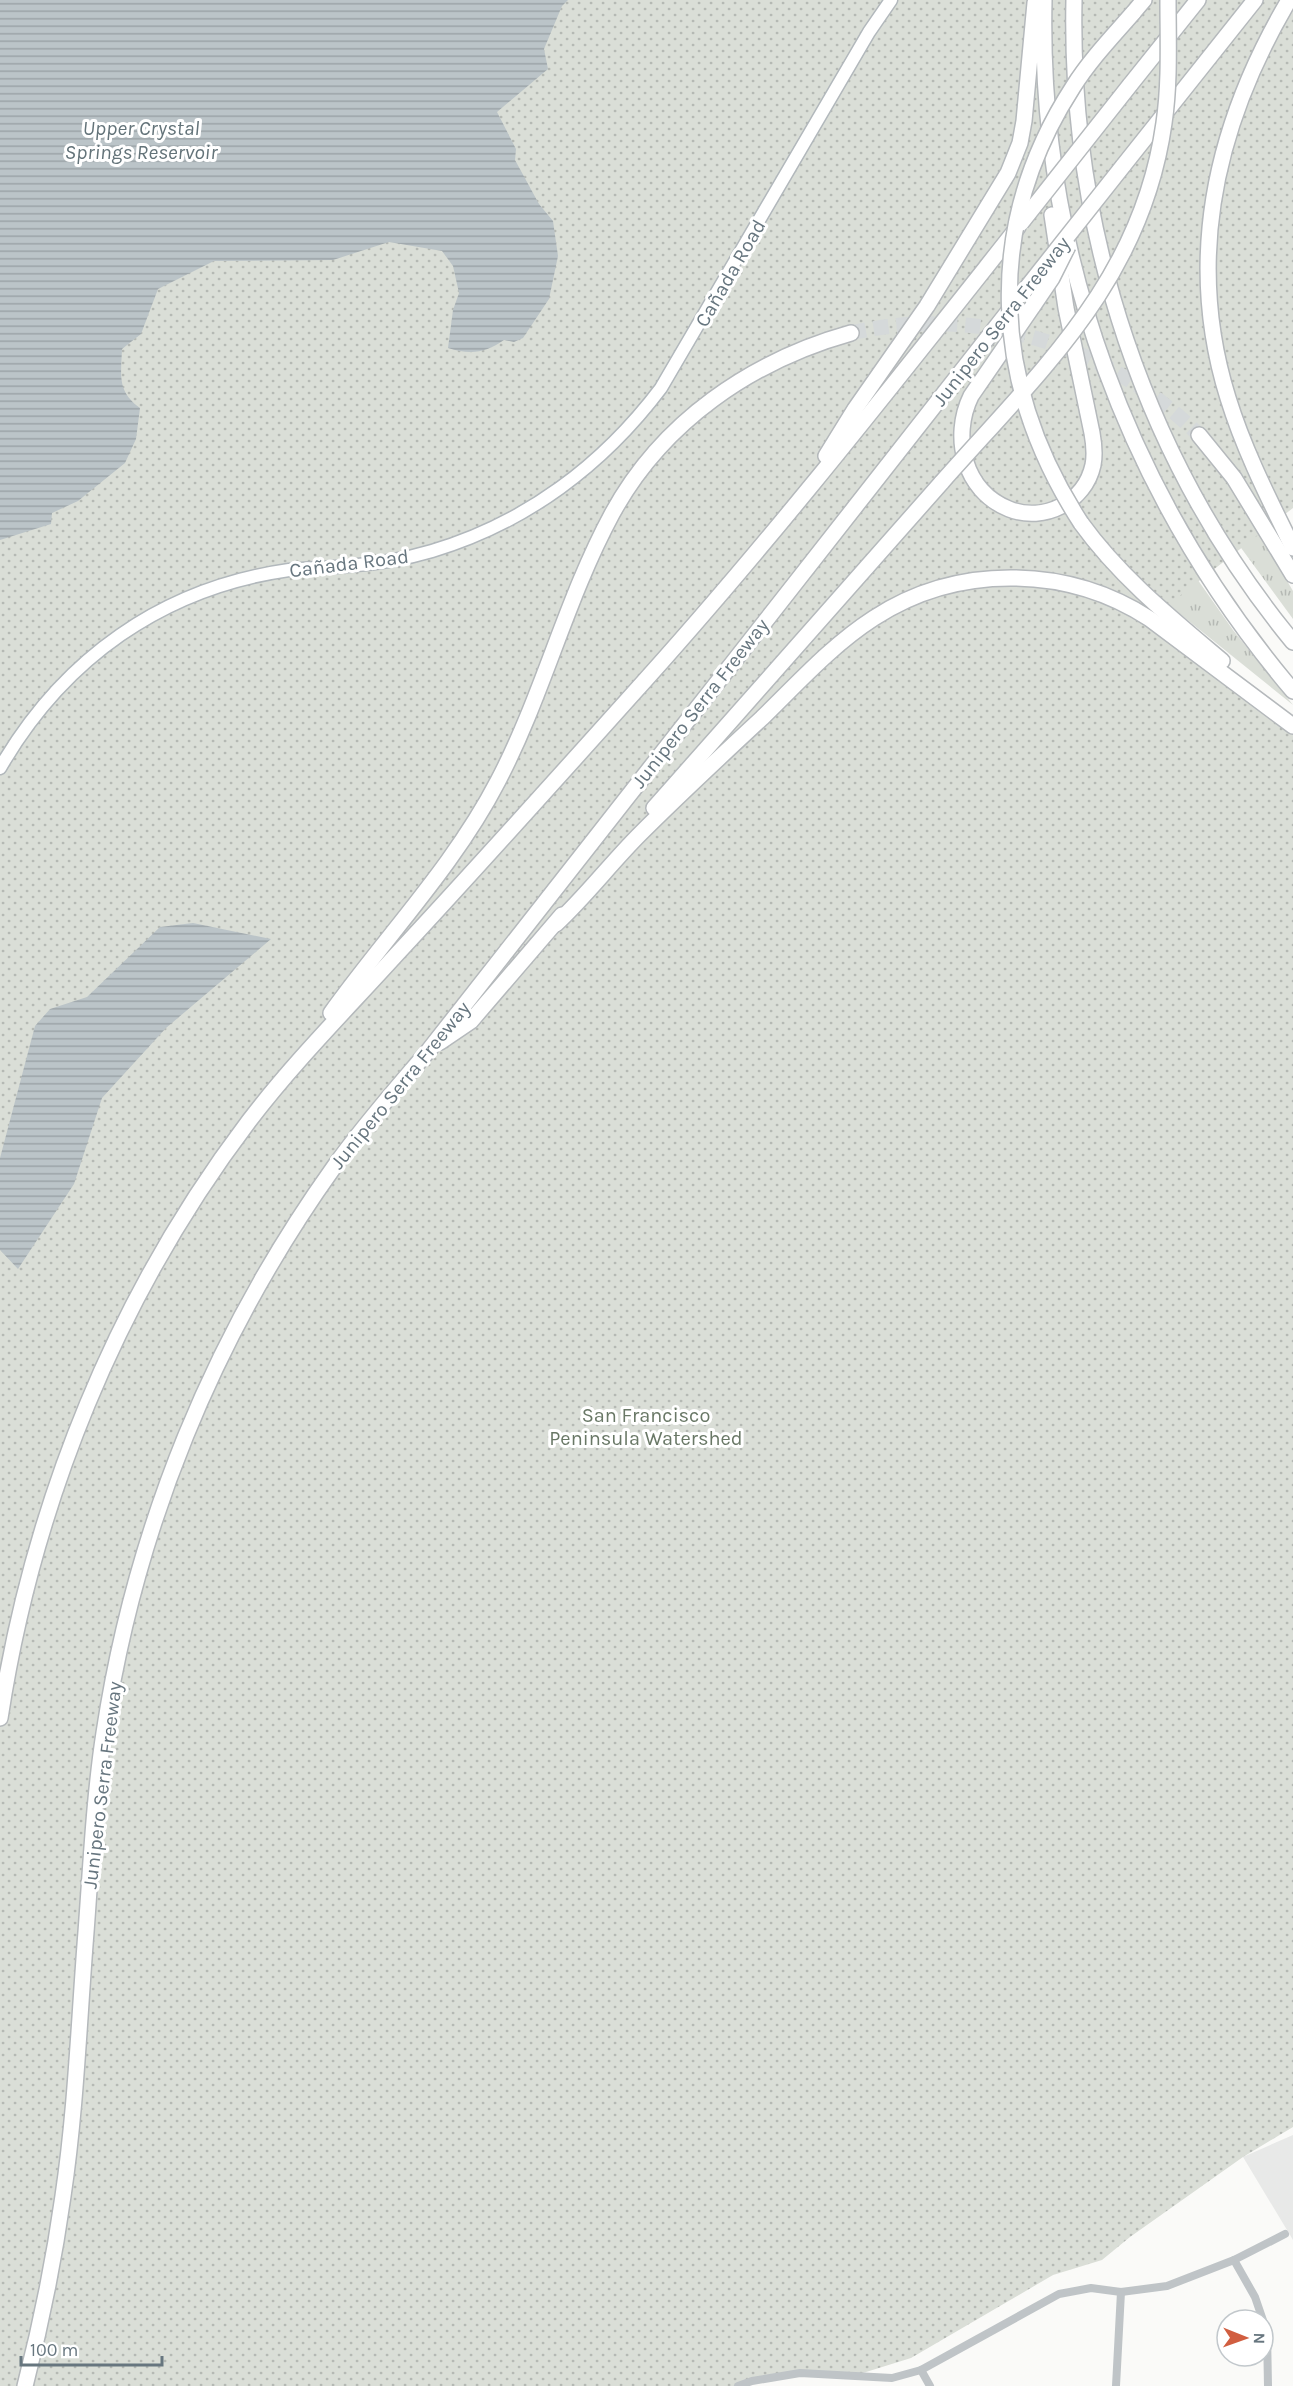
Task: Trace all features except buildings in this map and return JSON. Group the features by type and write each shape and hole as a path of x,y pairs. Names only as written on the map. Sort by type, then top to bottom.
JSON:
{"highway":[{"path":"792,510 855,409 927,306 1008,173 1020,143 1024,122 1035,0"},
{"path":"1044,0 1046,91 1052,152 1068,244 1086,314 1109,382 1159,494 1201,566 1247,633 1293,691"},
{"path":"1074,0 1076,82 1082,155 1099,248 1124,336 1153,411 1193,494 1241,572 1293,642"},
{"path":"1144,0 1083,72 1062,105 1043,142 1023,200 1012,260 1010,302 1012,343 1023,400 1048,464 1081,523 1110,559 1147,597 1293,724"},
{"path":"556,924 575,898 1075,330 1100,296 1127,246 1148,193 1162,138 1168,82 1168,0"},
{"path":"298,1060 632,696 792,510 1198,0"},
{"name":"Junipero Serra Freeway","path":"25,2386 51,2267 63,2194 103,1735 116,1663 132,1595 152,1527 179,1450 230,1338 269,1266 336,1163 429,1050 1255,0"},
{"path":"1289,0 1254,65 1228,132 1213,202 1209,273 1215,344 1228,399 1248,454 1293,548"},
{"path":"1052,152 1050,197 1061,280 1094,453 1089,476 1075,497 1052,510 1033,514 1005,507 981,488 969,472 964,458 961,430 965,410 971,396 1052,278 1081,220"},
{"path":"0,1718 31,1565 51,1497 78,1425 137,1298 189,1209 247,1124 298,1060 366,965 449,860 482,811 517,740 612,513 636,477 678,429 728,388 783,357 851,333"},
{"path":"1198,435 1234,478 1293,575"},
{"path":"429,1050 471,1021 556,924 652,822 836,647 886,610 939,588 974,580 1017,578 1062,583 1102,594 1150,619 1293,724"}],"main road":[{"name":"Cañada Road","path":"0,768 36,714 66,680 111,641 170,605 204,591 267,574 377,563 431,551 486,531 511,519 585,470 626,430 661,387 866,38 891,0"}],"street":[{"path":"738,2386 800,2373 892,2378 921,2370 1059,2294 1091,2288 1122,2292 1167,2286 1234,2260 1285,2234"},
{"path":"1234,2260 1255,2297 1267,2332 1268,2386"},
{"path":"1116,2386 1122,2292"},
{"path":"921,2370 930,2386"}],"shaded area":[{"path":"1293,2135 1293,2240 1243,2157"}],"green space":[{"name":"San Francisco Peninsula Watershed","path":"0,0 1293,0 1293,508 1150,619 1293,726 1293,2127 1243,2157 1130,2237 1102,2260 1053,2275 911,2358 850,2377 800,2373 738,2386 0,2386"},
{"path":"1244,507 1293,591 1293,619 1236,541"},
{"path":"1181,556 1233,630 1293,705 1149,589"}],"water":[{"name":"Upper Crystal Springs Reservoir","path":"0,0 568,0 562,6 544,49 548,69 497,112 516,149 515,160 539,204 553,221 558,256 549,299 523,338 514,342 504,340 491,348 478,352 464,352 448,348 453,310 459,293 453,266 442,251 389,242 333,260 214,261 158,289 141,334 122,349 121,375 124,389 140,408 136,439 125,463 78,501 52,513 51,524 0,540"},
{"path":"193,923 271,939 166,1028 102,1098 74,1184 18,1269 0,1250 0,1158 35,1026 50,1009 87,997 160,927"}],"tunnel":[{"path":"851,333 899,325 946,324 993,329 1038,339 1082,355 1123,377 1163,403 1199,435"}]}
